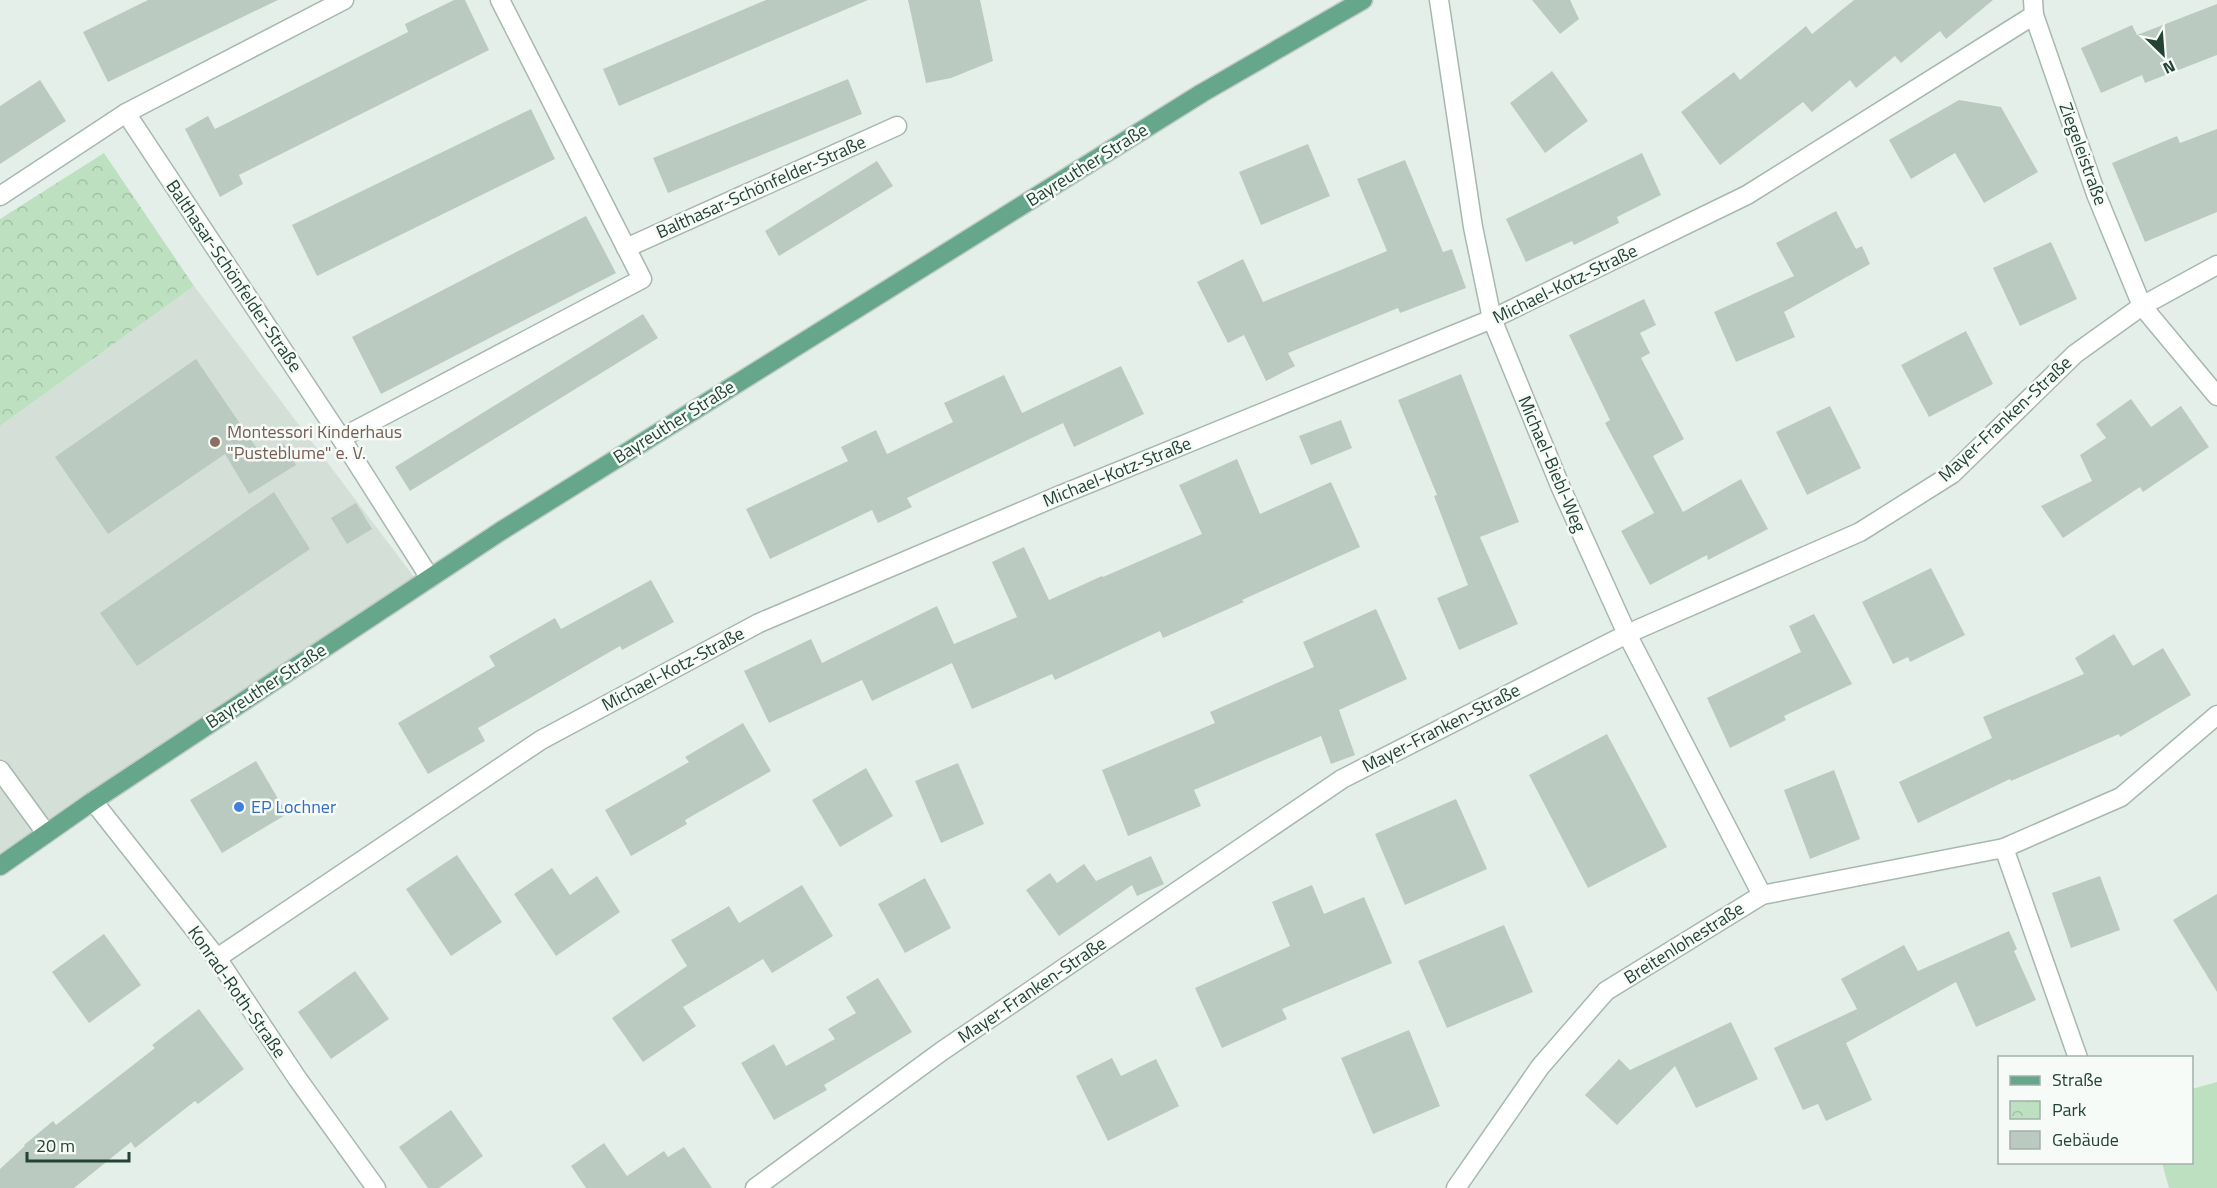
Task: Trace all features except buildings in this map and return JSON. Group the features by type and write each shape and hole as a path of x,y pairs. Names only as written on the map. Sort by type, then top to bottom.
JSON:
{"main road":[{"name":"Bayreuther Straße","path":"0,866 46,832 430,578 689,412 1192,99 1363,0"}],"street":[{"path":"0,196 126,113 344,0"},
{"path":"341,438 642,279 500,0"},
{"name":"Michael-Biebl-Weg","path":"1439,0 1473,227 1492,319 1561,488 1627,634 1762,895"},
{"name":"Michael-Kotz-Straße","path":"217,958 542,740 759,623 1058,496 1492,319 1747,195 2034,8"},
{"name":"Ziegeleistraße","path":"2034,8 2096,194 2142,306 2217,396"},
{"name":"Balthasar-Schönfelder-Straße","path":"126,113 341,438 430,578"},
{"name":"Balthasar-Schönfelder-Straße","path":"626,248 897,126"},
{"path":"2142,306 2217,265"},
{"name":"Mayer-Franken-Straße","path":"755,1188 942,1051 1342,778 1627,634 1860,532 1952,474 2075,354 2142,306"},
{"name":"Breitenlohestraße","path":"1456,1188 1540,1067 1606,991 1762,895 2004,848 2121,797 2217,716"},
{"path":"0,770 46,832"},
{"name":"Konrad-Roth-Straße","path":"93,801 217,958 297,1078 376,1188"},
{"path":"2004,848 2077,1056"}],"shaded area":[{"path":"194,286 420,585 0,873 0,426"}],"green space":[{"path":"104,153 194,286 0,426 0,219"},
{"path":"2217,1082 2217,1188 2169,1188 2162,1164 2193,1164 2193,1089"}],"place":[{"name":"Montessori Kinderhaus \"Pusteblume\" e. V.","path":"215,442"},
{"name":"EP Lochner","path":"239,807"}]}
